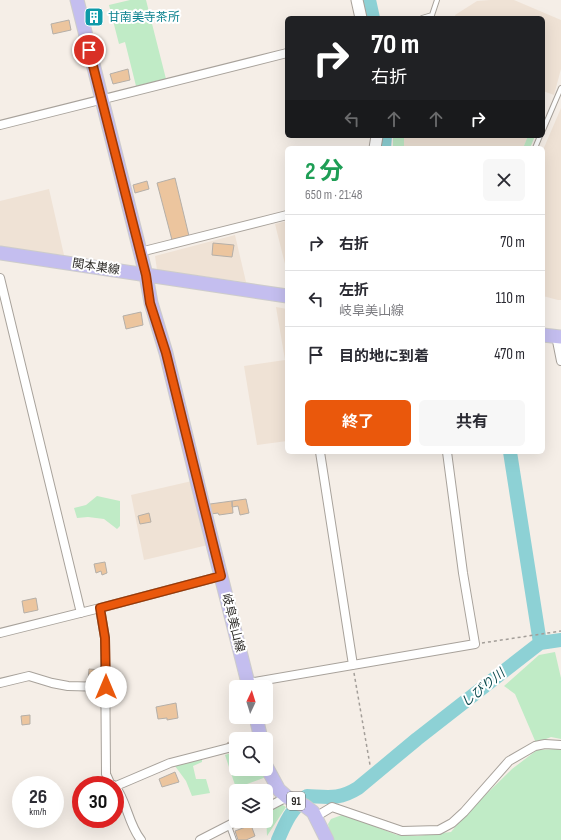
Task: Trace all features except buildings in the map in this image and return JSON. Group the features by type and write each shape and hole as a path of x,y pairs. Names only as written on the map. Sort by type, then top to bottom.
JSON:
{"main road":[{"name":"岐阜美山線","path":"77,0 146,275 150,303 166,353 248,680"},
{"name":"関本巣線","path":"0,253 285,296"},
{"name":"91","path":"271,776 279,790 287,797 305,806 317,816 327,840"}],"street":[{"path":"357,0 361,16"},
{"path":"0,126 285,54"},
{"path":"140,252 285,216"},
{"path":"0,278 81,613"},
{"path":"553,336 561,361"},
{"path":"320,454 353,665"},
{"path":"273,680 475,644 446,454"},
{"path":"0,633 221,576"},
{"path":"100,608 105,638 107,776"},
{"path":"0,683 29,676 68,686 106,687"},
{"path":"317,816 332,807 402,831 439,830 452,823 464,812 509,761 535,746 545,744 561,745"},
{"path":"124,782 170,763 229,748"},
{"path":"273,804 287,797"},
{"path":"124,807 135,833 140,840"},
{"path":"200,840 229,826"}],"lane":[{"path":"429,16 432,15 437,0"},
{"path":"545,125 561,88"},
{"path":"230,828 234,840"}],"path":[{"path":"475,644 561,631"},
{"path":"353,665 370,765"}],"shaded area":[{"path":"514,0 561,20 561,69 554,95 545,92 545,16 455,16 477,1"},
{"path":"561,108 561,300 545,297 545,146"},
{"path":"404,138 527,138 524,146 404,146"},
{"path":"49,189 64,255 0,247 0,201"},
{"path":"285,222 285,264 275,224"},
{"path":"235,235 246,282 157,270 155,256"},
{"path":"276,307 285,309 285,360"},
{"path":"285,360 285,441 257,445 244,366"},
{"path":"192,481 208,545 144,560 131,495"}],"green space":[{"path":"130,0 146,0 166,79 136,86 125,42 119,44 109,5"},
{"path":"393,138 404,138 404,146 393,146"},
{"path":"527,138 534,138 531,146 524,146"},
{"path":"97,496 120,501 120,526 117,529 104,519 88,517 77,518 74,508 86,505"},
{"path":"555,652 561,678 561,739 551,737 536,743 515,694 504,686 539,655"},
{"path":"537,750 561,750 561,840 333,840 331,837 328,824 331,819 342,815 397,835 417,836 451,832 466,814 512,769"},
{"path":"229,754 229,767 225,755"},
{"path":"202,758 202,762 193,766 196,779 206,779 210,793 192,796 186,781 175,766"},
{"path":"232,776 266,777 247,784 235,784"},
{"path":"281,804 286,807 273,827 273,809"},
{"path":"267,828 272,828 267,836"}],"waterway":[{"name":"しびり川","path":"369,0 373,16"},
{"name":"しびり川","path":"384,146 385,138"},
{"name":"しびり川","path":"510,454 540,643"},
{"name":"しびり川","path":"278,840 290,816 307,796 333,797 351,792 358,788 417,739 540,643 561,640"}],"place":[{"name":"甘南美寺茶所","path":"94,17"}],"route":[{"path":"89,50 146,275 150,303 166,353 221,576 100,608 105,638 106,687"}]}
